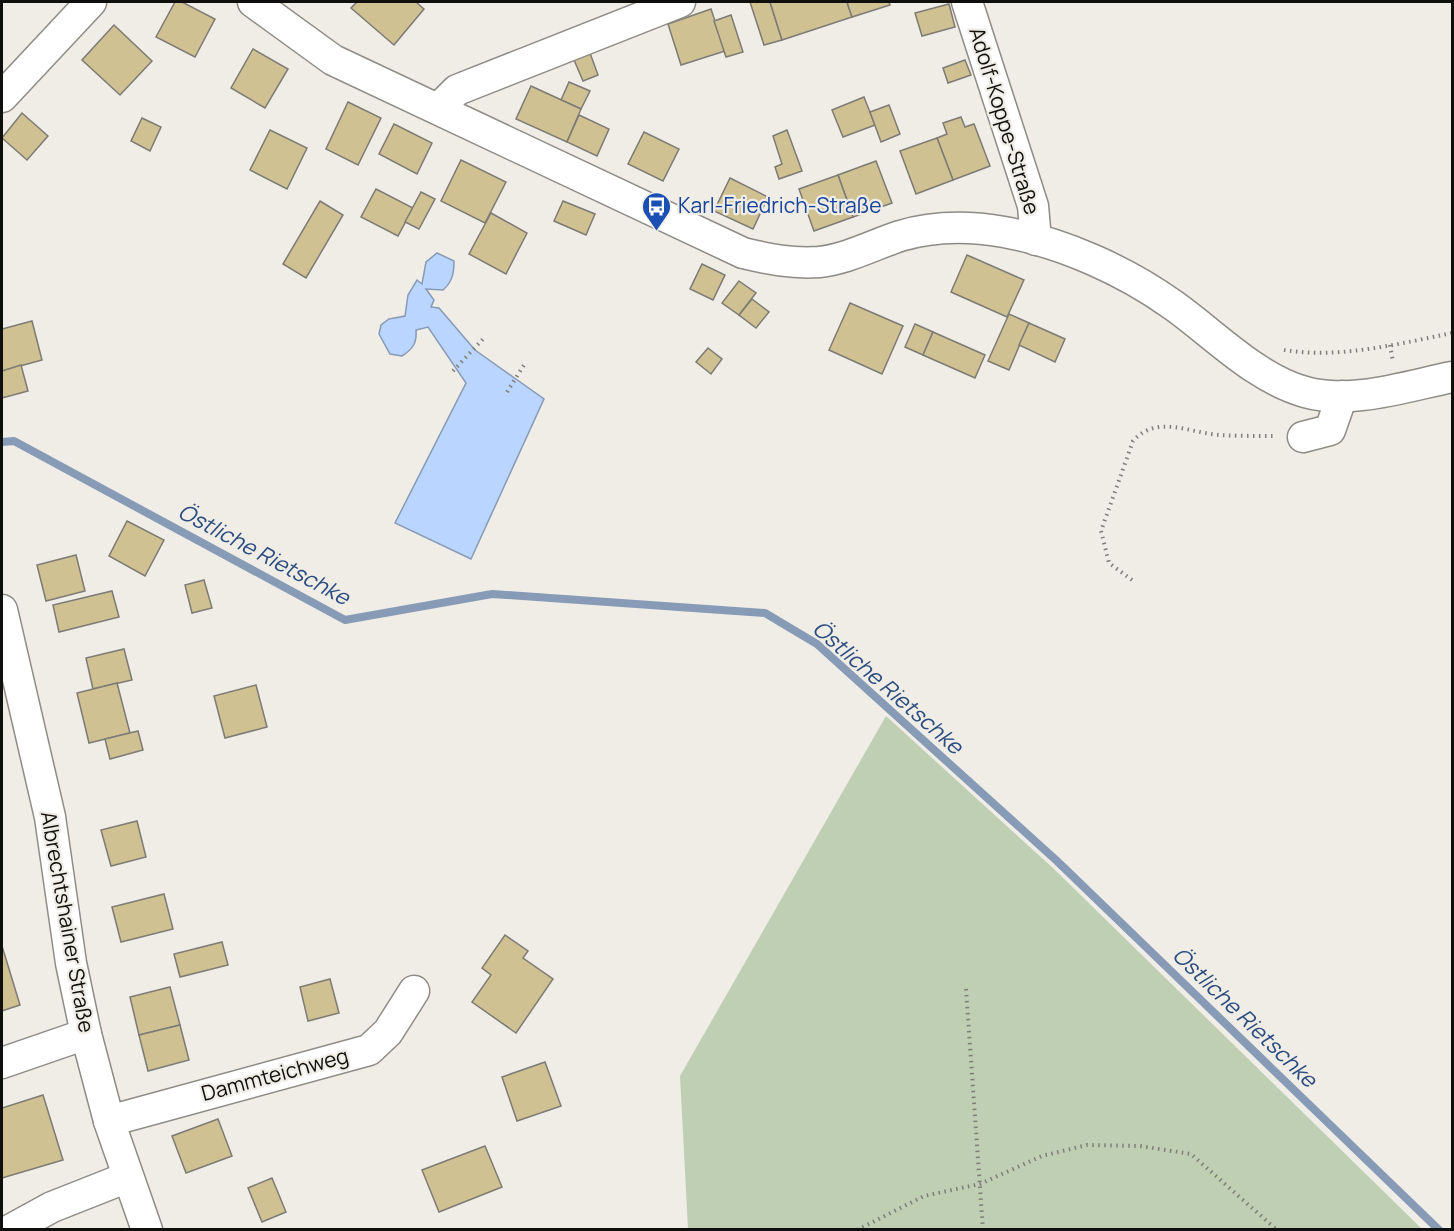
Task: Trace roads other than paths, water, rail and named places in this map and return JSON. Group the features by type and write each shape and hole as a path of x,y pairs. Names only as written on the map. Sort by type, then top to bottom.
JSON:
{"street":[{"path":"2,97 91,2"},
{"path":"253,2 333,60 743,252 771,260 808,262 843,258 902,235 938,228 1003,232 1036,240 1102,265 1143,285 1256,368 1305,392 1342,396 1452,377"},
{"path":"438,109 457,90 680,2"},
{"name":"Adolf-Koppe-Straße","path":"967,2 1033,206 1036,240"},
{"path":"1303,437 1330,430 1342,396"},
{"name":"Albrechtshainer Straße","path":"2,610 14,718 50,817 71,963 86,1034 109,1121 147,1230"},
{"name":"Dammteichweg","path":"109,1121 369,1050 388,1032 414,990"},
{"path":"2,1063 86,1034"},
{"path":"10,1230 52,1207 128,1177"}],"water":[{"path":"437,253 454,261 454,270 443,290 426,289 434,300 431,307 439,308 475,350 544,399 471,559 395,523 466,383 428,327 416,330 413,345 402,356 390,354 379,334 381,325 389,319 405,316 408,295 417,280 422,284 426,262"}],"waterway":[{"name":"Östliche Rietschke","path":"2,442 14,441 345,620 492,594 765,613 817,644 1057,861 1439,1230"}],"place":[{"name":"Karl-Friedrich-Straße","path":"657,232"}]}
